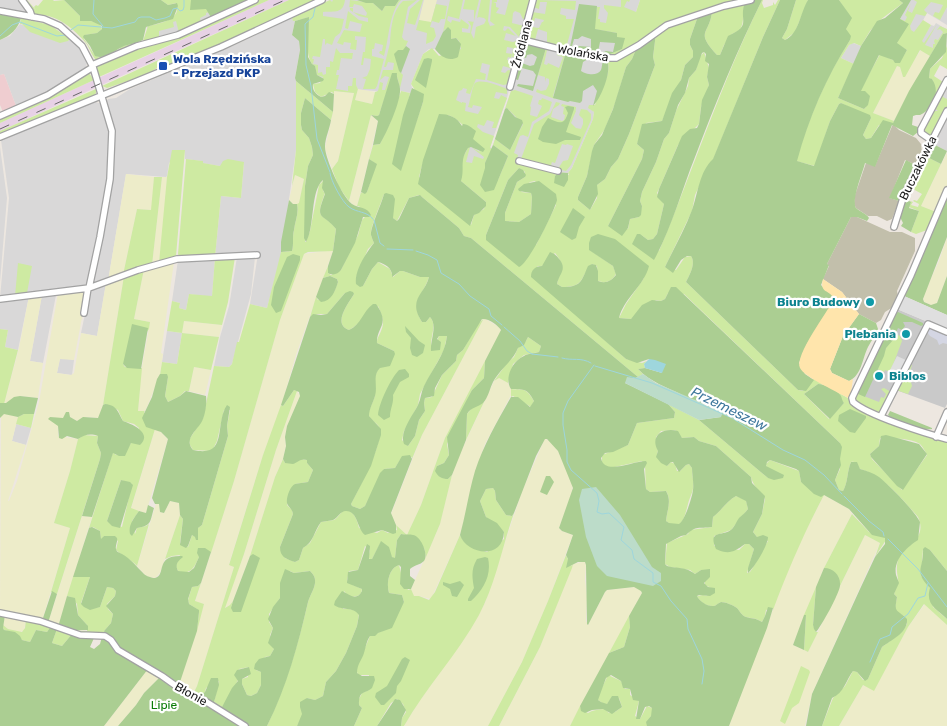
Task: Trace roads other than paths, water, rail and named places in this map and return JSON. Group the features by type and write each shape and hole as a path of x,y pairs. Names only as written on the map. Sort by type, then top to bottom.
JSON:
{"street":[{"path":"22,0 32,17"},
{"path":"0,116 48,95 92,66 137,46 178,35 255,0"},
{"path":"0,137 222,47 322,0"},
{"name":"Źródlana","path":"510,87 533,0"},
{"name":"Wolańska","path":"523,40 567,51 616,58 639,45 667,25 724,6 751,0"},
{"path":"0,11 50,20 65,28 73,36 82,46 92,66 112,131 110,179 84,313"},
{"path":"931,140 921,131 947,80"},
{"name":"Buczakówka","path":"894,227 901,203 947,110"},
{"path":"519,161 558,171"},
{"path":"947,190 907,283 852,399 860,407 881,416 947,439"},
{"path":"0,299 89,288 138,270 177,259 257,255"},
{"path":"881,416 928,324 947,332"},
{"path":"936,436 945,422 947,412"},
{"name":"Błonie","path":"0,613 37,620 80,634 105,636 111,640 118,650 183,691 205,701 245,726"}],"water":[{"path":"649,359 666,364 662,373 645,368 644,364"}],"waterway":[{"path":"94,0 93,14 103,26"},
{"path":"68,32 78,25 112,28 135,22 141,17 150,17 156,20 165,18 170,16 173,9 183,10 184,0"},
{"path":"315,8 313,17 305,24 306,65 311,86 317,139 330,172"},
{"path":"0,36 12,25 20,22 57,36 66,35"},
{"path":"330,173 332,181 343,201 352,209 371,216 373,219"},
{"path":"374,220 380,243 384,246"},
{"name":"Przemeszew","path":"387,249 413,250"},
{"name":"Przemeszew","path":"416,251 437,260 441,273 459,284 470,296 489,309 491,316 502,325"},
{"name":"Przemeszew","path":"504,327 532,354"},
{"name":"Przemeszew","path":"532,354 558,357"},
{"name":"Przemeszew","path":"562,358 584,360 591,363"},
{"path":"594,365 568,401 563,413 567,462 571,470 597,493 599,501 597,512 602,514 609,513 624,527 621,540 632,550 634,559 653,573 653,582 661,586 687,619 688,629 702,659 704,671 702,684"},
{"name":"Przemeszew","path":"595,366 652,383 732,418 783,450 805,460 824,475 842,494"},
{"name":"Przemeszew","path":"844,496 883,532 884,536"},
{"name":"Przemeszew","path":"888,539 918,569 947,607"},
{"path":"870,662 880,639 890,635 892,627 908,614 918,598 925,596 928,583"}],"railway":[{"path":"0,129 285,0"}],"place":[{"name":"Wola Rzędzińska - Przejazd PKP","path":"163,66"},
{"name":"Biuro Budowy","path":"870,302"},
{"name":"Plebania","path":"906,334"},
{"name":"Biblos","path":"879,376"}],"park label":[{"name":"Lipie","path":"164,705"}]}
